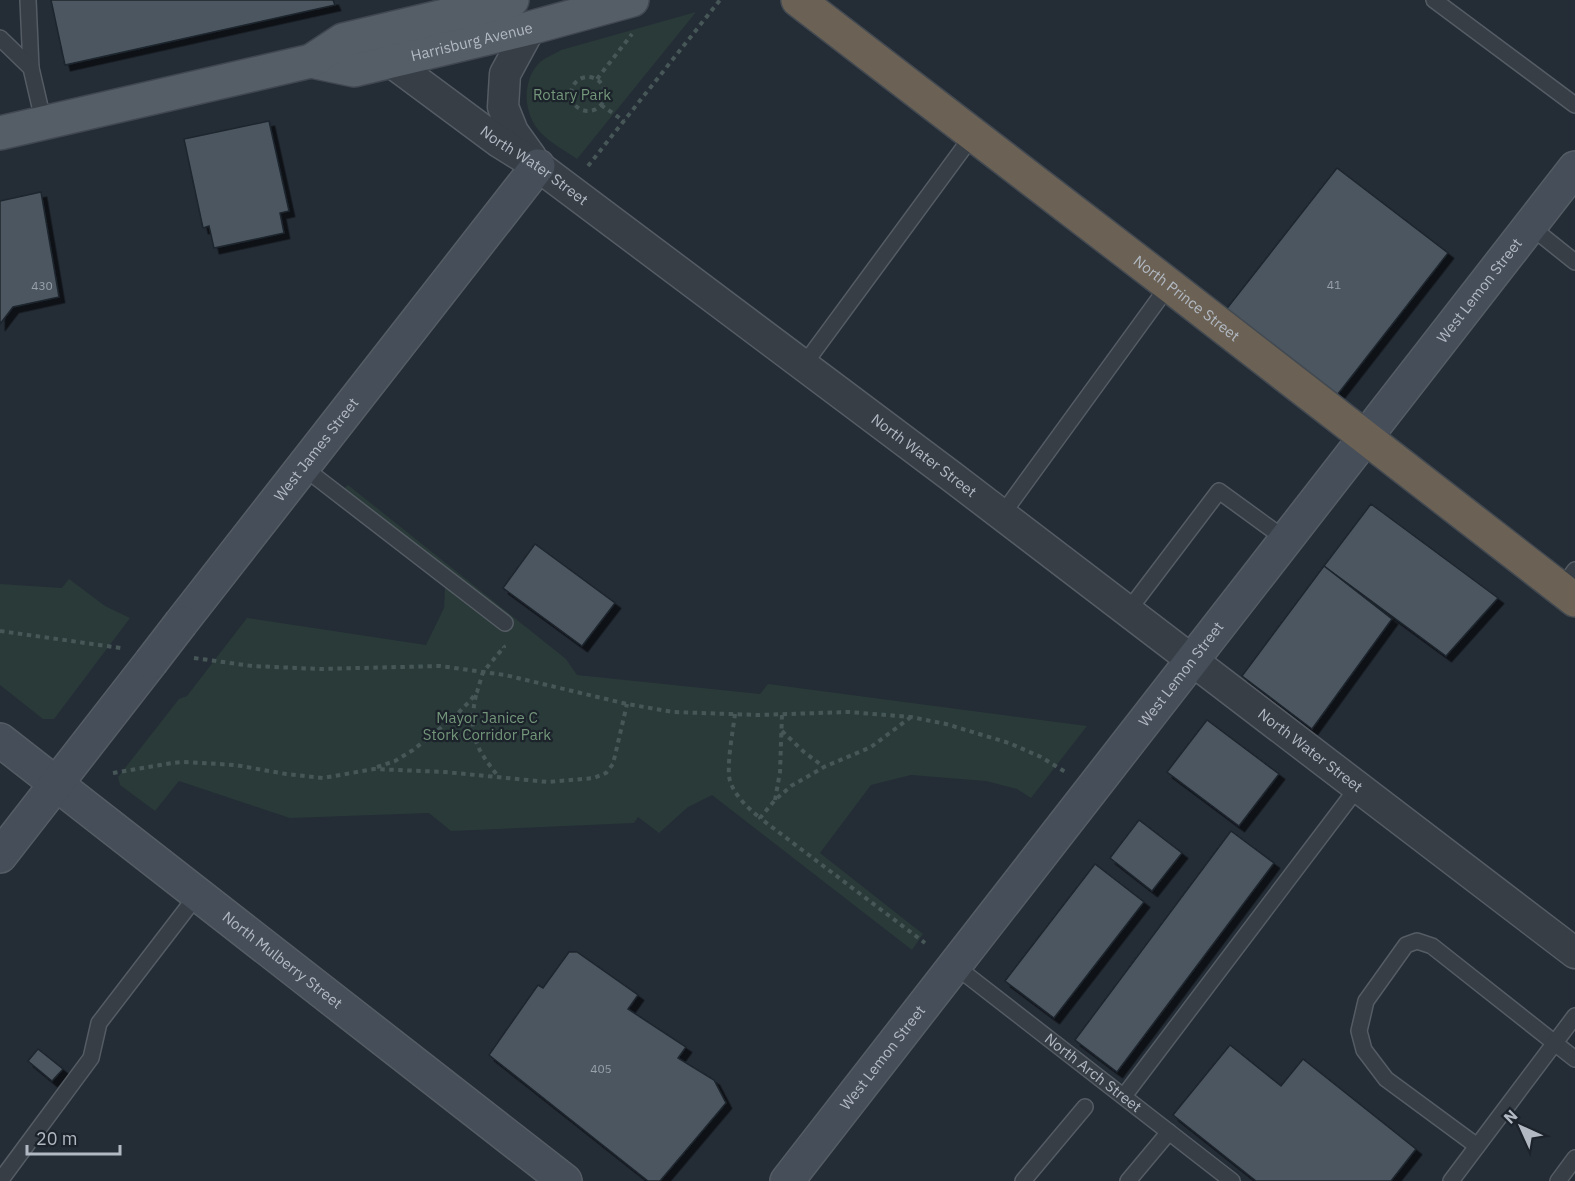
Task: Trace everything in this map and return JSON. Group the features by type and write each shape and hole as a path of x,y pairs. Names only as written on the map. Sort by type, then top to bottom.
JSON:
{"highway":[{"name":"North Prince Street","path":"798,0 1365,437 1570,586"}],"main road":[{"name":"Harrisburg Avenue","path":"0,133 311,61 343,40 512,0"},
{"name":"Harrisburg Avenue","path":"311,61 354,70 530,28 634,15"}],"street":[{"path":"530,28 505,74 503,107 513,132 538,166"},
{"name":"North Water Street","path":"390,61 499,142 538,166 951,476 1575,953"},
{"name":"West James Street","path":"0,856 56,784 138,655 181,623 538,166"},
{"name":"West Lemon Street","path":"787,1181 1575,168"},
{"name":"North Mulberry Street","path":"0,740 565,1181"}],"lane":[{"path":"28,0 31,68 44,124"},
{"path":"1434,0 1575,105"},
{"path":"0,38 31,68"},
{"path":"803,366 973,135"},
{"path":"1530,226 1575,262"},
{"path":"1001,516 1169,285"},
{"path":"303,467 505,623"},
{"path":"1128,611 1219,490 1285,539"},
{"path":"1124,1096 1358,787"},
{"path":"0,1181 91,1058 99,1023 198,894"},
{"path":"1477,1146 1386,1079 1364,1050 1359,1031 1366,1001 1406,945 1417,941 1431,946 1575,1059"},
{"name":"North Arch Street","path":"954,965 1232,1181"},
{"path":"1451,1181 1575,1016"},
{"path":"1023,1181 1085,1107"},
{"path":"1128,1181 1169,1132"},
{"path":"1558,1181 1575,1158"}],"path":[{"path":"584,171 720,0"},
{"path":"597,79 634,15"},
{"path":"587,76 597,79 602,83 605,94 601,105 586,111 576,106 570,96 576,80 587,76"},
{"path":"601,105 624,121"},
{"path":"499,777 475,741 472,714 483,672 504,647 493,638 505,623"},
{"path":"0,631 138,655"},
{"path":"183,656 252,666 320,669 440,666 505,675 627,704 673,712 735,714 849,712 911,717 946,724 1009,743 1041,756 1092,788"},
{"path":"113,773 184,762 235,765 323,778 374,769 395,761 413,750 453,718 477,692"},
{"path":"374,769 445,772 548,782 594,778 606,773 613,764 627,704"},
{"path":"735,714 729,774 731,784 745,803 760,818 925,943"},
{"path":"775,800 780,772 782,714"},
{"path":"760,818 775,800 792,786 824,767 871,747 911,717"},
{"path":"782,730 804,752 824,767"}],"green space":[{"name":"Rotary Park","path":"696,12 577,159 542,134 528,108 527,88 534,70 542,60 561,50"},
{"name":"Mayor Janice C Stork Corridor Park","path":"348,485 566,659 577,675 760,694 768,684 1087,726 1031,798 1017,789 986,781 911,775 871,785 820,853 923,934 912,950 712,795 688,807 659,833 638,817 634,823 451,831 429,813 290,818 179,781 155,811 120,785 118,777 179,699 187,696 247,618 426,645 444,608 445,588 435,576 333,500"},
{"path":"69,579 105,606 130,618 54,719 43,719 0,685 0,584 62,588"}],"building":[{"path":"51,0 333,0 335,5 65,65"},
{"path":"269,121 289,211 280,213 284,233 214,248 209,226 203,228 184,139"},
{"path":"1337,168 1448,253 1334,399 1221,316"},
{"path":"41,192 59,297 13,307 0,324 0,201"},
{"path":"1371,504 1498,598 1446,656 1324,566"},
{"path":"535,544 615,603 582,646 503,588"},
{"path":"1324,566 1392,619 1312,729 1242,676"},
{"path":"1207,720 1279,774 1239,826 1167,772"},
{"path":"1139,820 1182,853 1152,891 1110,858"},
{"path":"1231,831 1274,863 1117,1072 1075,1040"},
{"path":"1095,864 1144,902 1054,1018 1005,981"},
{"path":"569,952 577,952 638,995 628,1009 686,1047 678,1058 714,1080 726,1103 660,1181 648,1181 489,1055 538,985 543,988"},
{"path":"1230,1045 1281,1086 1303,1059 1416,1149 1391,1181 1256,1181 1173,1115"},
{"path":"38,1049 63,1069 52,1081 28,1061"}]}
